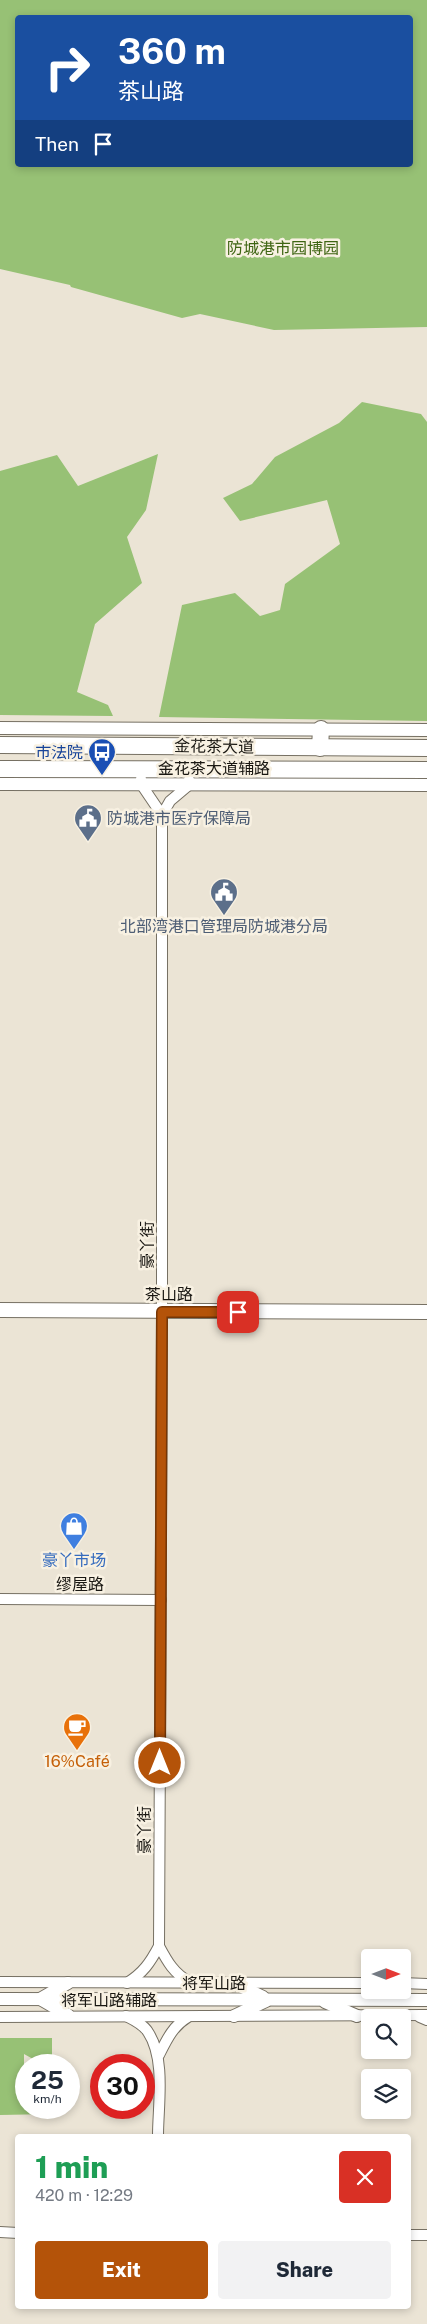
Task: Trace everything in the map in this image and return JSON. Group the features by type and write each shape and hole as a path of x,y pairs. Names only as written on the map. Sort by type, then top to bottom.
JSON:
{"highway":[{"path":"320,748 321,729"},
{"name":"金花茶大道","path":"0,745 427,748"},
{"name":"金花茶大道","path":"0,769 141,776 427,770"}],"main road":[{"name":"茶山路","path":"0,1310 427,1312"}],"street":[{"path":"0,728 427,730"},
{"path":"141,746 142,729"},
{"path":"141,776 162,815"},
{"name":"金花茶大道辅路","path":"0,784 141,776"},
{"path":"162,815 189,776"},
{"name":"金花茶大道辅路","path":"189,776 427,786"},
{"name":"豪丫街","path":"127,1983 140,1975 149,1965 159,1946 162,815"},
{"name":"缪屋路","path":"0,1599 161,1600"},
{"name":"豪丫街","path":"159,1946 170,1967 180,1977 190,1983"},
{"name":"将军山路辅路","path":"0,1982 361,1983"},
{"path":"40,1999 68,1983"},
{"path":"234,1983 268,1999"},
{"path":"411,1984 427,1984"},
{"name":"将军山路","path":"0,1999 427,2000"},
{"path":"40,1999 68,2015"},
{"path":"234,2016 268,1999"},
{"path":"320,2000 357,2016"},
{"name":"将军山路辅路","path":"0,2017 68,2015 425,2017"},
{"path":"125,2016 140,2024 148,2032 159,2054 158,2134"},
{"path":"159,2054 178,2023 189,2016"},
{"path":"0,2232 15,2233"},
{"path":"411,2235 427,2235"}],"green space":[{"name":"防城港市园博园","path":"0,0 427,0 427,327 274,330 200,314 182,318 71,287 70,285 0,269"},
{"path":"362,402 421,414 427,422 427,721 159,717 182,605 235,593 260,616 280,610 285,584 340,544 327,500 240,521 223,498 252,484 275,457 339,423"},
{"path":"158,454 146,510 127,537 142,583 95,624 77,692 108,705 113,716 0,715 0,471 57,455 78,486"},
{"path":"0,2038 52,2038 52,2054 15,2054 15,2115 0,2115"}],"place":[{"name":"巿法院","path":"102,776"},
{"name":"防城港市医疗保障局","path":"88,842"},
{"name":"北部湾港口管理局防城港分局","path":"224,916"},
{"name":"豪丫市场","path":"74,1550"},
{"name":"16%Café","path":"77,1751"}],"route":[{"path":"160,1763 162,1312 238,1312"}]}
